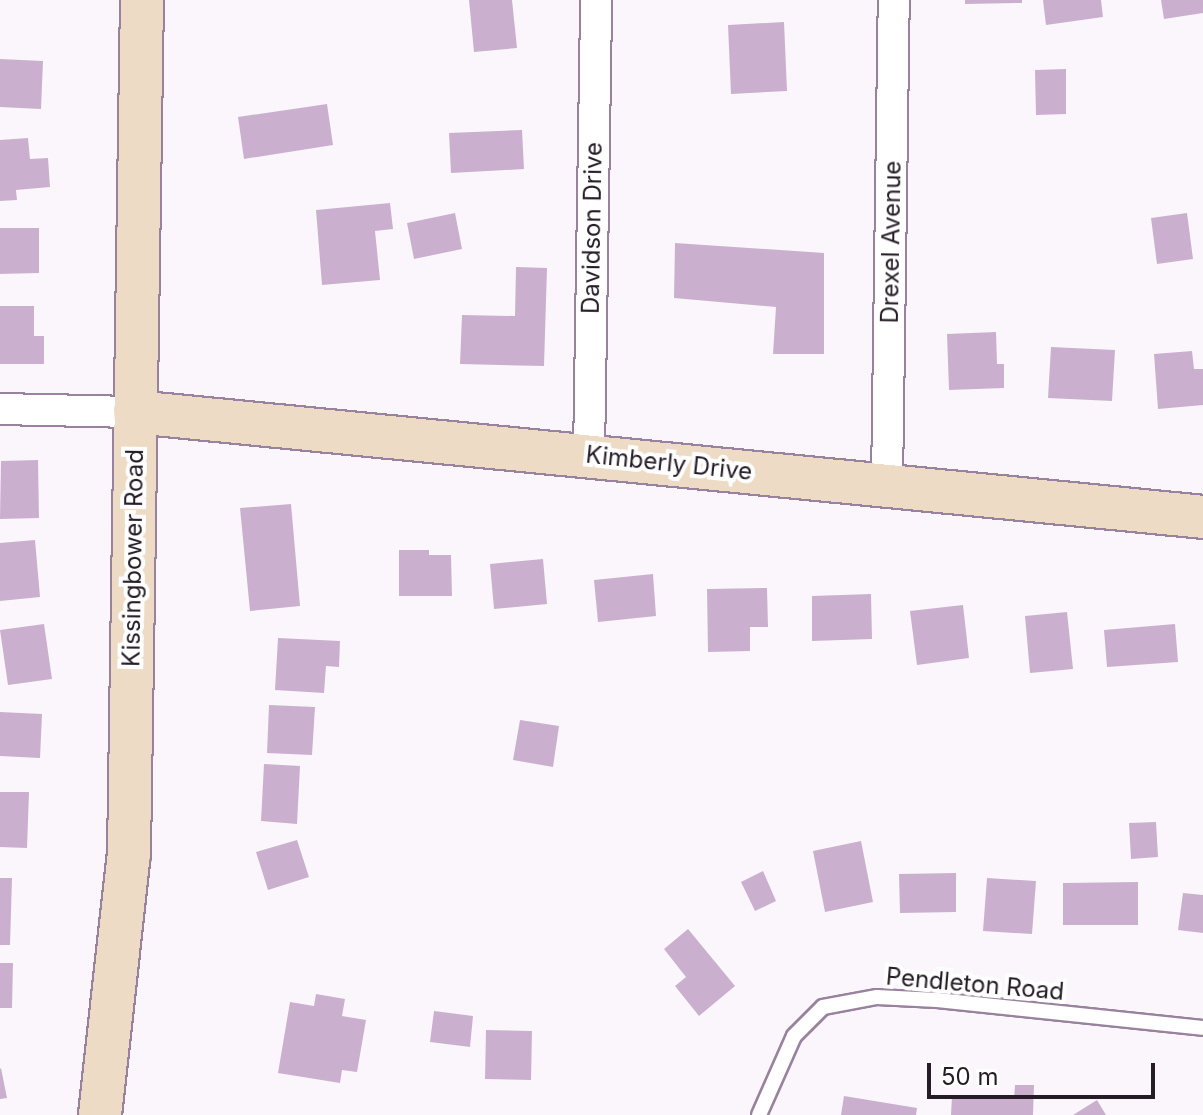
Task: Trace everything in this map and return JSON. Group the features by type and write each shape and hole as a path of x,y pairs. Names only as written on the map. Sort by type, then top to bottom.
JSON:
{"street":[{"name":"Kissingbower Road","path":"100,1115 129,854 142,0"},
{"name":"Davidson Drive","path":"589,455 596,0"},
{"name":"Drexel Avenue","path":"887,484 894,0"},
{"path":"0,409 135,412"},
{"name":"Kimberly Drive","path":"135,412 1203,517"}],"lane":[{"name":"Pendleton Road","path":"759,1115 794,1036 823,1007 877,997 937,1000 1203,1028"}],"building":[{"path":"469,0 512,0 517,48 474,52"},
{"path":"965,0 1022,0 1022,3 965,4"},
{"path":"1043,0 1101,0 1103,17 1046,25"},
{"path":"1161,0 1203,0 1203,13 1164,19"},
{"path":"784,22 787,91 731,94 728,25"},
{"path":"0,59 43,61 41,109 0,107"},
{"path":"1066,69 1066,114 1036,115 1035,70"},
{"path":"327,104 333,145 244,159 238,117"},
{"path":"522,130 524,169 451,173 449,133"},
{"path":"28,138 30,159 48,158 50,187 16,190 17,200 0,201 0,140"},
{"path":"390,203 393,229 375,231 380,280 322,285 316,210"},
{"path":"455,213 462,249 414,259 407,223"},
{"path":"1187,213 1193,259 1157,264 1151,218"},
{"path":"0,228 39,228 39,273 0,274"},
{"path":"675,243 824,253 824,354 773,354 776,307 674,298"},
{"path":"516,267 547,268 544,366 460,364 462,315 515,316"},
{"path":"0,306 34,306 34,336 44,336 44,364 0,364"},
{"path":"996,332 997,364 1004,364 1004,388 949,390 947,334"},
{"path":"1051,347 1115,350 1112,401 1048,398"},
{"path":"1192,351 1194,369 1203,369 1203,405 1158,409 1154,354"},
{"path":"38,460 39,518 0,519 1,461"},
{"path":"291,504 300,606 250,611 240,508"},
{"path":"35,540 40,597 0,601 0,543"},
{"path":"399,550 429,550 429,555 451,555 452,596 399,596"},
{"path":"543,559 547,604 494,609 490,564"},
{"path":"653,574 656,616 598,622 594,580"},
{"path":"767,588 768,627 750,627 750,651 708,652 707,589"},
{"path":"871,594 872,639 812,641 812,596"},
{"path":"963,605 969,658 917,665 910,611"},
{"path":"1067,612 1073,669 1030,673 1025,616"},
{"path":"44,624 52,679 8,685 0,630"},
{"path":"1175,624 1178,662 1107,667 1104,630"},
{"path":"278,638 340,641 339,667 326,666 324,693 275,690"},
{"path":"269,705 315,707 312,755 267,753"},
{"path":"0,712 42,714 40,758 0,756"},
{"path":"520,720 559,726 553,767 513,760"},
{"path":"264,764 300,766 297,824 261,821"},
{"path":"0,792 29,792 27,848 0,847"},
{"path":"1156,822 1158,857 1131,859 1129,823"},
{"path":"297,840 309,877 268,890 256,852"},
{"path":"861,841 873,902 825,912 813,851"},
{"path":"763,871 776,901 755,911 741,882"},
{"path":"956,873 956,912 900,913 899,874"},
{"path":"0,878 12,878 10,945 0,945"},
{"path":"987,878 1036,881 1032,934 983,931"},
{"path":"1138,882 1138,925 1063,925 1063,883"},
{"path":"1183,893 1203,895 1203,933 1178,930"},
{"path":"688,929 735,986 699,1016 675,986 686,977 664,949"},
{"path":"0,963 13,963 12,1008 0,1008"},
{"path":"316,994 345,999 342,1016 366,1020 357,1072 342,1070 340,1083 278,1073 290,1002 314,1006"},
{"path":"434,1011 473,1016 470,1047 430,1042"},
{"path":"486,1030 532,1031 531,1080 485,1079"},
{"path":"0,1069 7,1098 0,1099"},
{"path":"1015,1085 1034,1085 1033,1115 951,1115 952,1096 1014,1099"},
{"path":"844,1096 917,1108 916,1115 841,1115"},
{"path":"1097,1100 1106,1115 1073,1115"}]}
